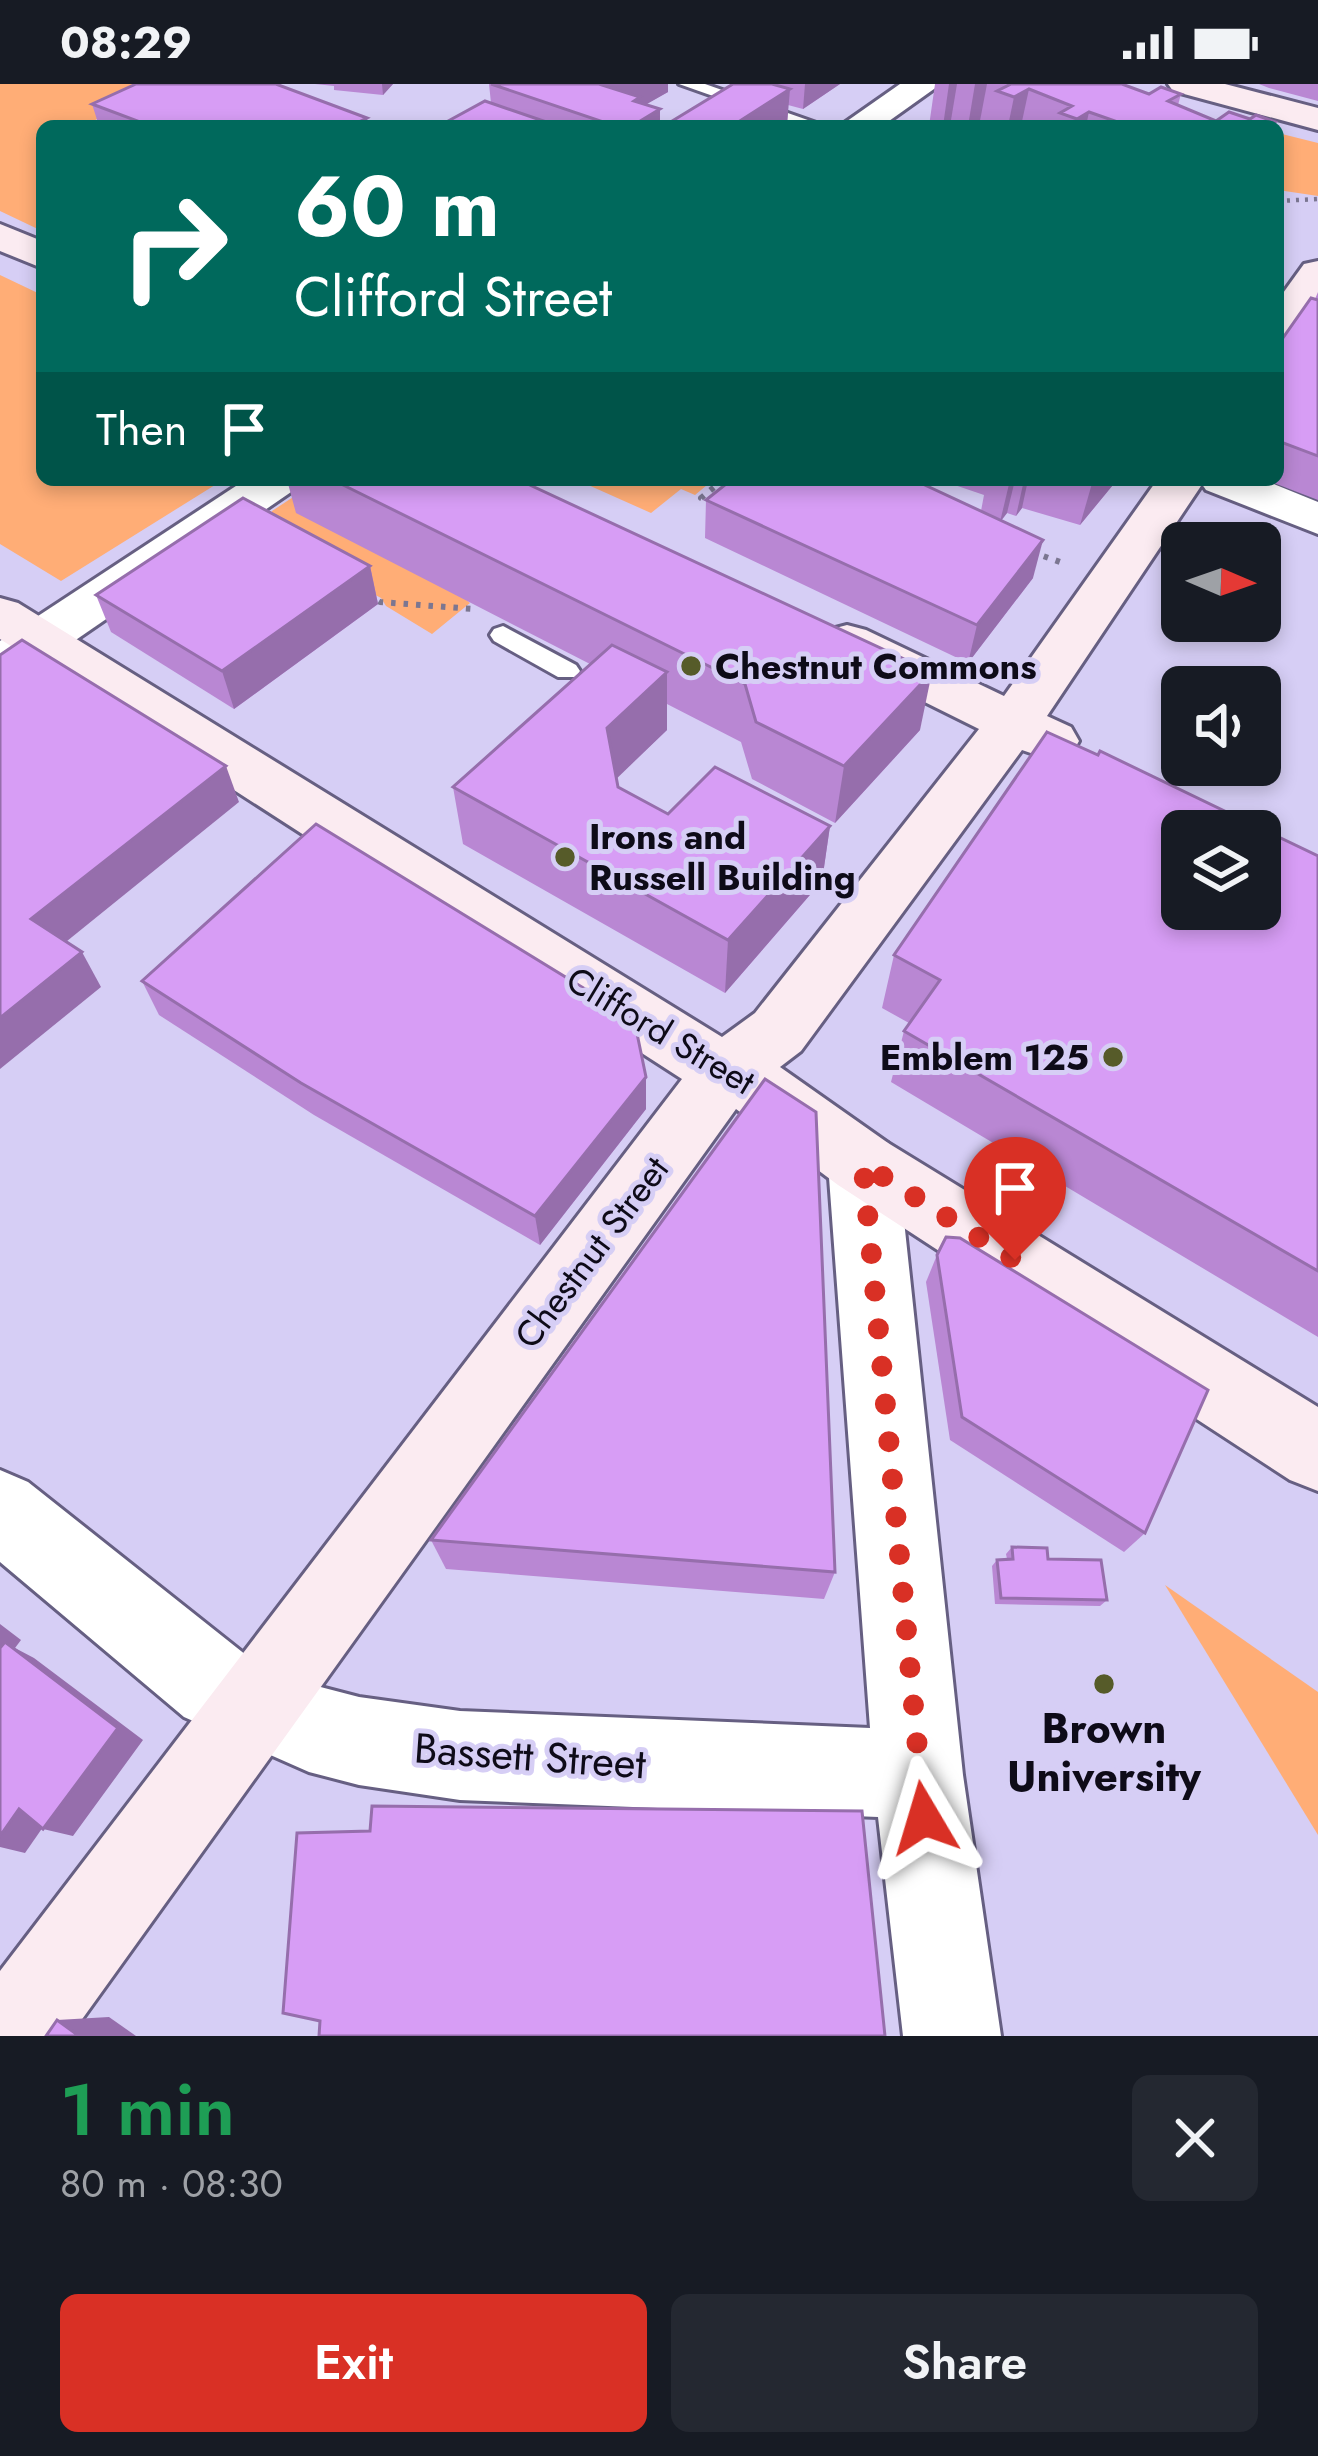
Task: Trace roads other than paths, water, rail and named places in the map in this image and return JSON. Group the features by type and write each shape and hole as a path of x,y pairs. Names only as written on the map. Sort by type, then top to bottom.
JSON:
{"street":[{"path":"867,120 924,84"},
{"path":"1185,84 1318,119"},
{"path":"0,236 36,253"},
{"path":"1284,321 1318,273"},
{"path":"13,640 268,486"},
{"name":"Chestnut Street","path":"11,2036 728,1069 778,1033 1011,724 1177,486"},
{"path":"1238,486 1318,519"},
{"path":"808,624 1090,759"},
{"name":"Clifford Street","path":"13,640 802,1115 863,1164 1318,1453"},
{"path":"863,1164 918,1774 952,2036"},
{"name":"Bassett Street","path":"0,1510 215,1686 253,1709 306,1729 436,1757 918,1774"}],"lane":[{"path":"688,84 798,120"},
{"path":"502,635 567,670"}],"place":[{"name":"Chestnut Commons","path":"691,666"},
{"name":"Irons and Russell Building","path":"565,857"},
{"name":"Emblem 125","path":"1113,1057"},
{"name":"Brown University","path":"1104,1684"}]}
